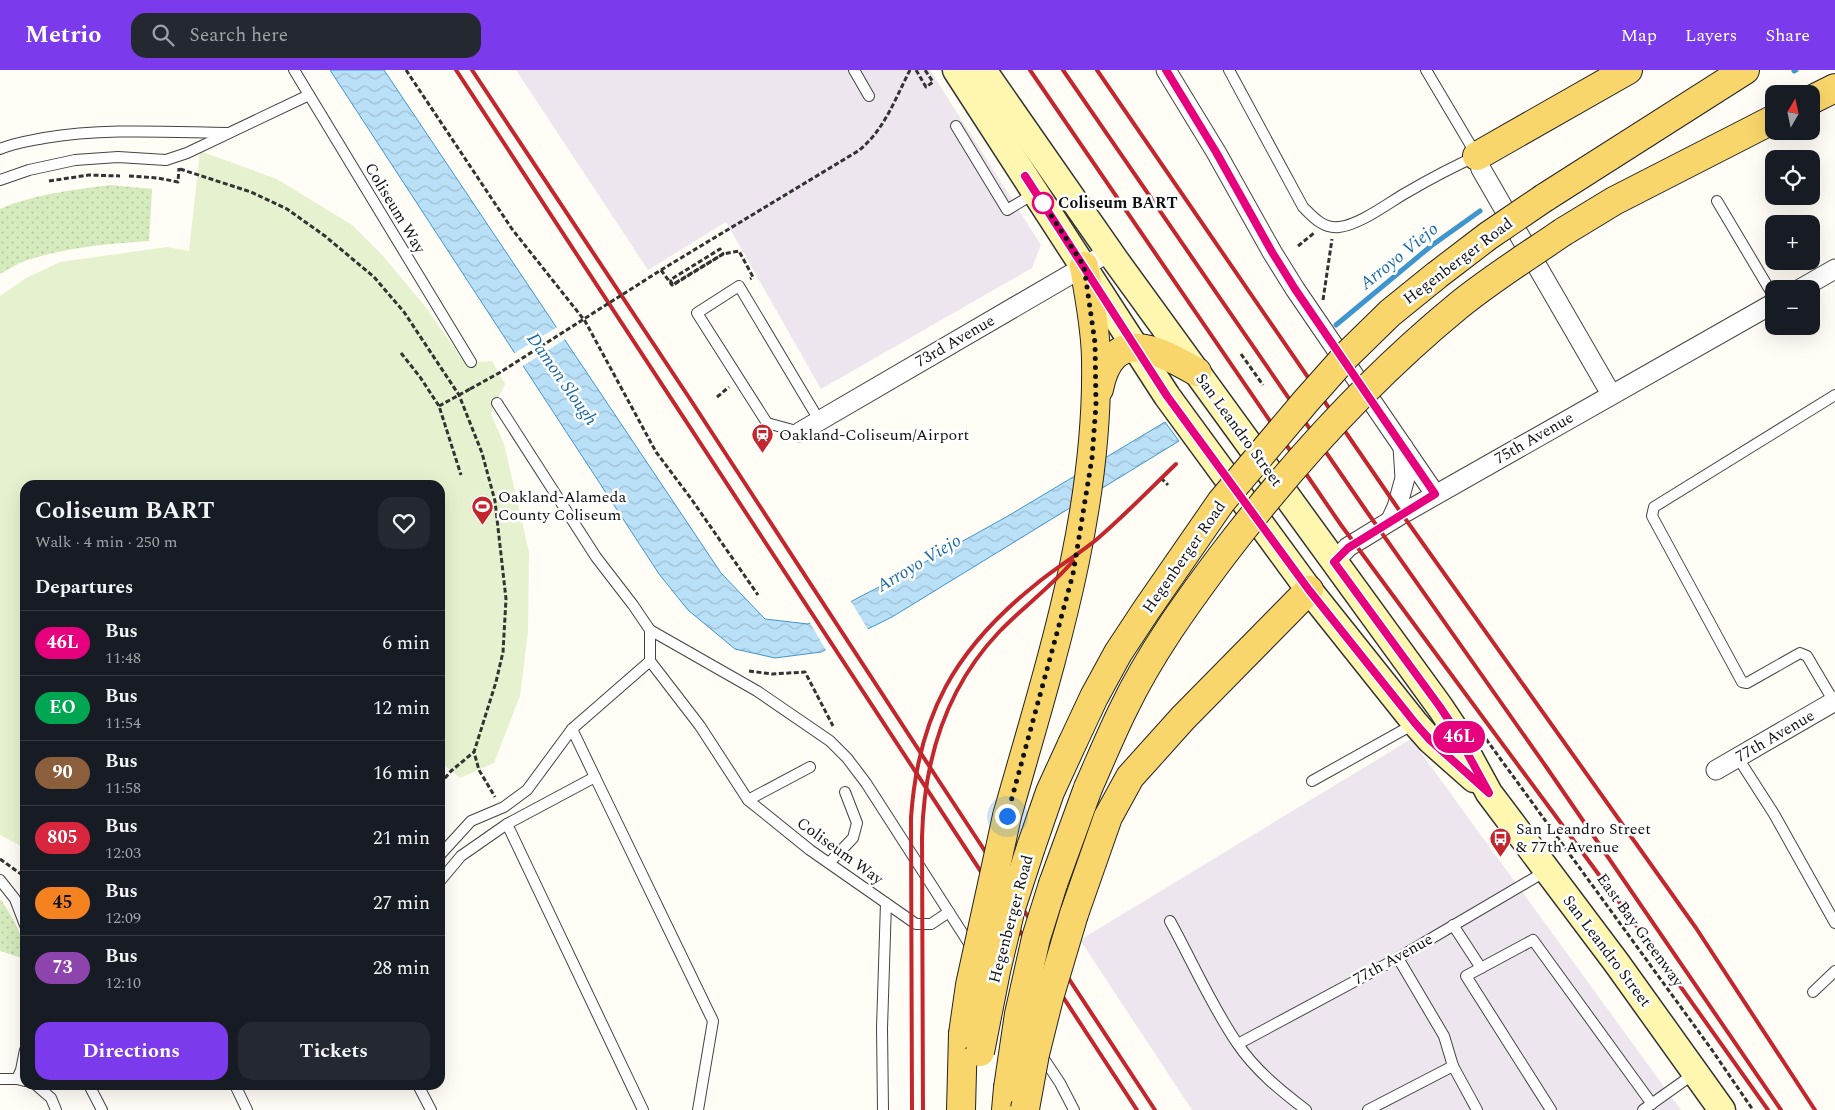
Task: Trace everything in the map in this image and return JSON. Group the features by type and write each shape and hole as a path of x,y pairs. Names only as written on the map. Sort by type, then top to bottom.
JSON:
{"main road":[{"name":"San Leandro Street","path":"956,70 1167,396 1309,590 1430,740 1489,793"},
{"name":"San Leandro Street","path":"983,70 1109,252 1440,707 1452,725 1489,793 1616,962 1722,1110"},
{"path":"1477,156 1628,70"},
{"name":"Hegenberger Road","path":"970,1110 972,1043 1011,908 1050,792 1094,697 1118,653 1221,502 1346,356 1390,313 1480,242 1544,198 1745,70"},
{"path":"1820,96 1835,88"},
{"name":"Hegenberger Road","path":"1007,1099 1019,1014 1036,938 1053,884 1088,788 1124,708 1174,624 1246,524 1335,421 1413,345 1459,305 1563,232 1614,201 1765,124"},
{"path":"961,1110 972,1043 970,985 1007,816 1073,574 1092,458 1096,405 1095,343 1084,266"},
{"path":"1096,405 1100,382 1109,362 1117,354 1135,347 1145,347 1155,351 1197,372"},
{"name":"75th Avenue","path":"1309,590 1334,562"},
{"path":"1025,1110 1035,1054 1049,998 1074,914 1108,817 1130,777 1183,718 1309,590"}],"street":[{"path":"1166,70 1295,289 1435,494"},
{"path":"1477,156 1480,169 1611,394"},
{"name":"73rd Avenue","path":"800,432 1109,252"},
{"path":"1816,280 1835,269"},
{"name":"75th Avenue","path":"1334,562 1348,548 1435,494 1765,308"},
{"path":"1391,520 1397,507 1405,478 1403,446"},
{"name":"77th Avenue","path":"1716,770 1834,702"}],"lane":[{"name":"Coliseum Way","path":"294,70 471,362"},
{"path":"854,70 869,96"},
{"path":"1229,70 1303,207 1317,221 1329,226 1339,227 1356,221 1440,173 1477,156 1426,70"},
{"path":"0,180 29,170 75,160 118,157 166,160 188,154 309,95"},
{"path":"956,126 1007,210 1036,193"},
{"path":"0,149 13,144 70,134 229,133"},
{"path":"1717,201 1765,282"},
{"path":"800,432 767,423 697,313 739,286 819,420"},
{"path":"1834,702 1807,656 1800,653 1747,683 1742,682 1652,516 1654,507 1835,395"},
{"path":"497,403 596,557 650,630 757,691 830,740 847,758 866,783 1001,992"},
{"path":"445,850 471,821 504,806 527,790 572,729 650,661 650,630"},
{"name":"Coliseum Way","path":"650,661 700,726 748,800 810,850 886,903 882,1028 883,1110"},
{"path":"1312,781 1415,723"},
{"path":"572,729 713,1021 698,1110"},
{"path":"1738,758 1774,814 1835,923"},
{"path":"748,800 810,767"},
{"path":"445,875 461,856 507,824 596,777"},
{"path":"829,863 853,838 858,823 845,792"},
{"path":"507,824 643,1110"},
{"name":"77th Avenue","path":"1238,1044 1398,958 1547,870"},
{"path":"0,880 14,899 20,913"},
{"path":"886,903 916,924 931,924 949,912"},
{"path":"1170,920 1212,1000 1238,1044 1275,1086 1306,1110"},
{"path":"1453,925 1481,968"},
{"path":"1551,1110 1466,976 1532,940 1652,1104"},
{"path":"1398,958 1444,1036 1453,1066 1477,1110"},
{"path":"1813,992 1835,972"},
{"path":"1012,1008 1060,1083 1074,1110"},
{"path":"1368,1110 1453,1066"},
{"path":"1643,1110 1695,1072"},
{"path":"0,1079 20,1075"},
{"path":"42,1090 51,1098 56,1110"},
{"path":"92,1090 102,1110"},
{"path":"237,1090 247,1110"},
{"path":"420,1090 430,1110"}],"path":[{"path":"406,70 512,229 585,321 656,452 758,595"},
{"path":"439,406 499,373 662,270 858,151 870,142 880,129 910,70"},
{"path":"916,70 926,87 933,82 926,70"},
{"path":"179,169 251,192 287,209 325,236 374,277 404,312 459,395 482,453 495,501 506,598 503,652 496,682 474,752 479,770 504,806"},
{"path":"46,181 89,175 120,176"},
{"path":"1298,246 1329,226"},
{"path":"1322,308 1329,226"},
{"path":"662,270 672,285 723,254 720,248 670,280 673,285 723,254 739,251 753,277 739,286"},
{"path":"402,353 439,406 460,475"},
{"path":"1241,354 1262,385"},
{"path":"1161,478 1168,485"},
{"path":"732,676 751,671 772,674 805,672 834,728 830,740"},
{"name":"East Bay Greenway","path":"1485,738 1706,1042 1753,1110"},
{"path":"445,778 474,752"},
{"path":"0,860 20,874"}],"shaded area":[{"path":"516,70 930,70 1041,245 1032,268 821,389 726,222 648,270"},
{"path":"1411,739 1681,1110 1192,1110 1080,940"}],"green space":[{"name":"Oakland-Alameda County Coliseum","path":"200,151 277,179 352,225 383,256 424,305 465,363 492,361 505,384 491,414 504,444 529,552 528,632 520,696 494,763 460,778 445,765 445,480 20,480 20,845 0,835 0,296 26,278 60,262 167,247 189,251"},
{"path":"110,185 152,189 149,241 103,245 58,252 24,261 0,274 0,209 40,196"},
{"path":"0,899 9,912 20,936 20,957 0,951"}],"water":[{"name":"Damon Slough","path":"330,70 384,70 721,573 765,619 808,624 1008,516 1165,422 1179,441 892,617 821,652 775,658 735,649 688,610 659,574"}],"pier":[{"path":"559,326 567,338 521,367 513,354"},
{"path":"850,600 869,631 827,652 809,621"}],"waterway":[{"name":"Arroyo Viejo","path":"1336,325 1431,246 1480,211"}],"railway":[{"path":"456,70 1137,1110"},
{"path":"472,70 690,399 1155,1110"},
{"path":"1030,70 1341,525 1661,959 1768,1110"},
{"path":"1063,70 1365,509 1547,768 1781,1110"},
{"path":"1097,70 1397,507 1696,928 1815,1110"},
{"path":"912,1110 911,818 915,781 922,747 932,716 962,660 1007,609 1050,573 1106,531 1176,464"},
{"path":"923,1110 922,837 927,781 933,754 941,727 952,701 965,677 981,654 999,632 1056,580 1073,561"}],"bus line":[{"name":"46L","path":"1025,176 1167,396 1309,590 1340,631 1430,740 1489,793 1452,725 1440,707 1334,562 1348,548 1435,494 1295,289 1166,70"}],"place":[{"name":"Coliseum BART","path":"1043,203"},
{"name":"Oakland-Coliseum/Airport","path":"763,454"},
{"name":"Oakland-Alameda County Coliseum","path":"482,525"},
{"name":"San Leandro Street & 77th Avenue","path":"1500,857"}],"route":[{"path":"1007,816 1062,621 1073,574 1092,458 1096,405 1094,328 1084,266 1043,203"}]}
